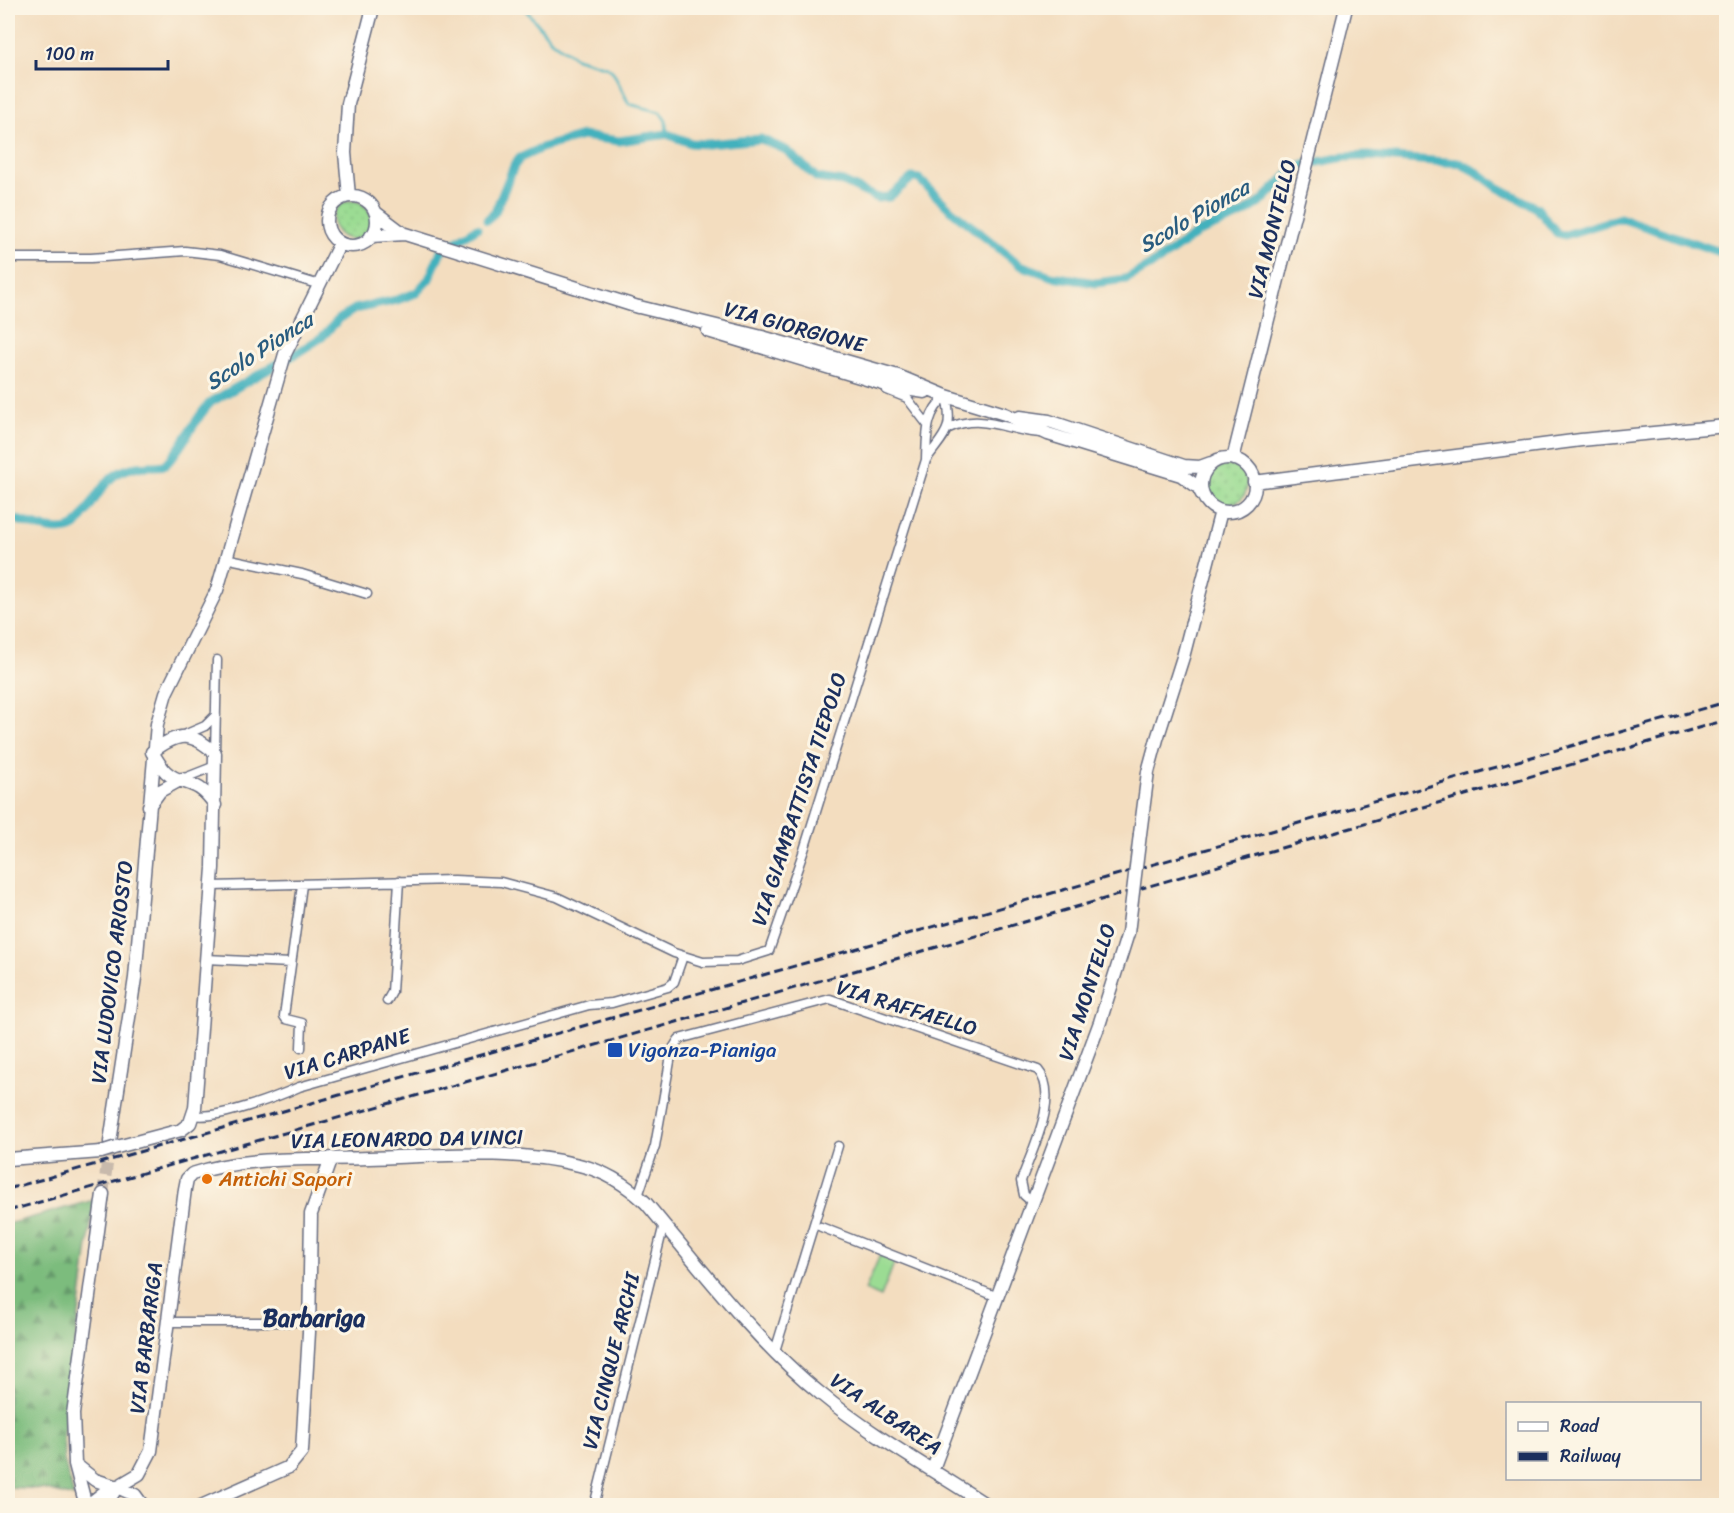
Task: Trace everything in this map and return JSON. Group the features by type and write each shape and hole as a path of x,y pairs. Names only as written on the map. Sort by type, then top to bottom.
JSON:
{"street":[{"path":"349,196 345,153 348,104 373,8"},
{"name":"VIA MONTELLO","path":"1233,459 1346,8"},
{"path":"349,196 365,200 375,212 375,228 371,236 357,245 340,243 329,231 327,216 335,202 349,196"},
{"name":"VIA GIORGIONE","path":"375,212 405,234 893,387 946,396"},
{"name":"VIA GIORGIONE","path":"371,236 405,234"},
{"name":"VIA LUDOVICO ARIOSTO","path":"115,1144 135,978 152,752 160,714 166,693 217,590 285,354 340,243"},
{"path":"8,258 91,258 185,251 220,255 318,284"},
{"name":"VIA GIORGIONE","path":"631,304 863,365 898,376 946,396 1005,414 1049,421 1184,466 1211,464"},
{"name":"VIA GIORGIONE","path":"747,342 777,356 907,398 927,424"},
{"path":"927,424 931,412 946,396"},
{"path":"946,396 950,410 950,428"},
{"name":"VIA GIORGIONE","path":"1005,414 1048,434 1181,474 1198,487 1203,496"},
{"path":"950,428 960,422 979,420 1028,433 1048,434"},
{"name":"VIA GIAMBATTISTA TIEPOLO","path":"212,886 480,880 518,885 557,897 683,956 720,964 737,962 769,951 804,850 926,460 927,424"},
{"path":"1254,482 1581,440 1726,426"},
{"name":"VIA GIAMBATTISTA TIEPOLO","path":"926,460 950,428"},
{"path":"1224,458 1233,459 1248,467 1254,482 1253,493 1248,503 1238,509 1221,511 1213,507 1203,496 1202,476 1211,464 1224,458"},
{"name":"VIA MONTELLO","path":"933,1469 1104,1012 1128,933 1148,772 1156,739 1183,657 1221,511"},
{"path":"225,558 302,574 367,594"},
{"path":"8,1159 101,1152 115,1144 181,1130 190,1124 194,1115 212,886 217,660"},
{"path":"160,714 168,732 196,738 215,753"},
{"path":"215,805 208,793 166,772 152,752 163,743 205,726 216,715"},
{"path":"149,806 160,791 182,779 215,766"},
{"path":"387,1001 392,992 399,881"},
{"path":"300,1048 302,1023 284,1017 302,885"},
{"name":"VIA CARPANE","path":"194,1115 215,1114 279,1096 299,1087 588,1005 612,1003 668,987 674,982 683,956"},
{"path":"206,959 291,963"},
{"name":"VIA RAFFAELLO","path":"638,1196 655,1146 672,1050 679,1039 830,999 1038,1070 1046,1079 1048,1097 1021,1181 1024,1195 1032,1202"},
{"path":"775,1351 838,1146"},
{"name":"VIA LEONARDO DA VINCI","path":"187,1179 206,1169 247,1162 484,1154 543,1158 602,1172 638,1196 745,1318"},
{"path":"201,1506 289,1467 302,1451 309,1332 311,1214 332,1158"},
{"name":"VIA BARBARIGA","path":"103,1194 73,1414 75,1464 87,1506 114,1487 139,1474 151,1451 187,1179"},
{"name":"VIA CINQUE ARCHI","path":"594,1506 664,1224"},
{"path":"821,1227 998,1297"},
{"name":"VIA ALBAREA","path":"745,1318 775,1351 838,1408 865,1428 988,1506"},
{"path":"168,1322 294,1322"},
{"path":"75,1464 94,1480 135,1495 143,1506"},
{"path":"111,1506 110,1498 114,1487"}],"green space":[{"path":"352,201 366,206 371,220 366,234 352,239 338,234 333,220 338,206"},
{"path":"1228,466 1235,467 1241,472 1246,478 1246,492 1241,498 1235,503 1228,504 1221,503 1215,498 1210,492 1209,485 1210,478 1215,472 1221,467"},
{"path":"94,1200 63,1434 64,1460 74,1497 43,1489 8,1487 8,1224"},
{"path":"880,1255 895,1261 881,1297 865,1290"}],"waterway":[{"path":"524,8 552,41 576,58 607,67 613,72 629,104 660,112 666,121 667,134"},
{"name":"Scolo Pionca","path":"487,220 495,212 514,166 520,158 544,147 582,136 619,141 667,134 691,143 707,144 761,139 786,150 817,178 843,182 877,198 889,197 912,178 919,179 951,210 1020,265 1051,276 1096,283 1126,279 1158,261 1199,232 1241,215 1261,202 1297,166 1345,157 1369,156 1459,163 1537,208 1557,233 1565,235 1620,218 1726,254"},
{"name":"Scolo Pionca","path":"8,517 51,529 68,529 75,526 104,486 118,473 133,468 165,465 211,402 322,337 339,319 355,309 397,300 416,293 429,279 441,251 477,228"}],"tunnel":[{"path":"103,1194 110,1142"}],"railway":[{"path":"8,1189 1726,702"},
{"path":"8,1211 607,1042 1726,720"}],"place":[{"name":"Vigonza-Pianiga","path":"615,1050"},
{"name":"Antichi Sapori","path":"207,1179"}],"district":[{"name":"Barbariga","path":"314,1318"}]}
